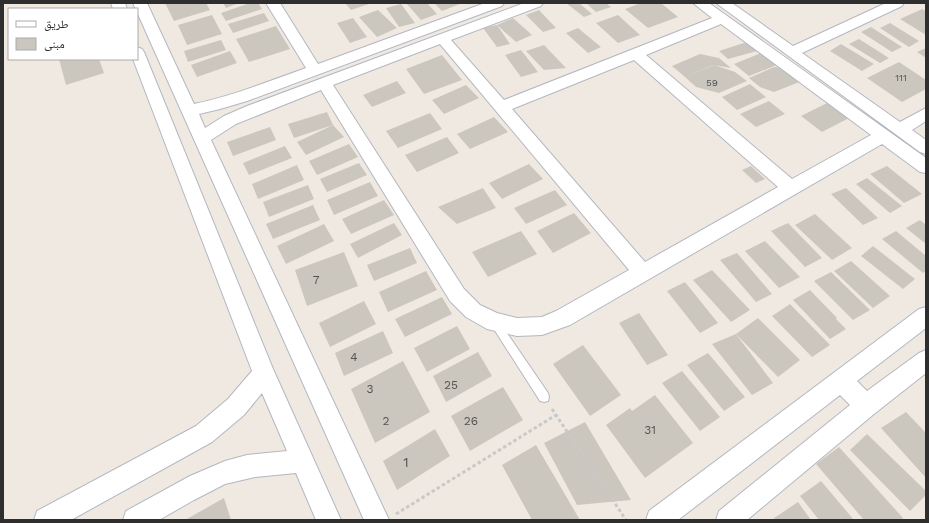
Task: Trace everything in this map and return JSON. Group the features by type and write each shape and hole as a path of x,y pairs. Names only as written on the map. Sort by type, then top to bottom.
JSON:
{"street":[{"path":"140,3 201,138 385,518"},
{"path":"275,3 319,77 457,295 473,310 494,322 517,327 542,326 564,318 883,136"},
{"path":"201,138 219,126 319,77 497,3"},
{"path":"189,110 231,101 319,77 442,38 536,3"},
{"path":"700,3 926,167"},
{"path":"723,3 926,148"},
{"path":"792,52 897,3"},
{"path":"501,107 722,18"},
{"path":"442,38 643,273"},
{"path":"635,53 791,188"},
{"path":"138,55 264,373 329,520"},
{"path":"900,129 926,114"},
{"path":"658,520 926,316"},
{"path":"728,520 866,406 926,360"},
{"path":"46,520 204,434 236,407 264,373"},
{"path":"842,381 866,406"},
{"path":"135,520 217,476 260,464 303,461"}],"lane":[{"path":"494,322 544,397"}],"path":[{"path":"544,397 626,520"},
{"path":"385,518 556,415"}],"building":[{"path":"165,3 206,3 210,10 174,21"},
{"path":"223,3 239,3 226,8"},
{"path":"250,3 258,3 262,9 226,21 221,13"},
{"path":"345,3 372,3 351,10"},
{"path":"406,3 427,3 437,14 421,20"},
{"path":"434,3 462,3 442,11"},
{"path":"566,3 579,3 592,14 584,17"},
{"path":"586,3 606,3 611,7 596,12"},
{"path":"641,3 661,3 678,17 648,28 625,9"},
{"path":"401,4 415,23 399,27 386,8"},
{"path":"922,9 926,11 926,35 900,19"},
{"path":"378,10 397,28 377,37 359,17"},
{"path":"539,10 556,28 543,32 526,15"},
{"path":"264,13 269,21 233,33 228,24"},
{"path":"212,15 222,34 187,45 178,25"},
{"path":"618,15 640,35 618,43 596,23"},
{"path":"353,18 367,37 350,43 337,23"},
{"path":"513,18 532,35 516,42 497,25"},
{"path":"890,23 919,41 909,47 880,28"},
{"path":"497,25 510,44 497,47 483,28"},
{"path":"276,26 290,49 249,62 236,39"},
{"path":"871,27 902,47 892,52 861,32"},
{"path":"578,28 601,47 588,53 566,33"},
{"path":"859,39 889,58 880,63 849,44"},
{"path":"221,40 226,50 188,62 184,51"},
{"path":"747,42 757,51 728,59 719,51"},
{"path":"841,44 874,64 862,71 830,51"},
{"path":"544,45 566,68 544,70 526,51"},
{"path":"926,48 926,58 917,52"},
{"path":"521,50 538,72 521,77 505,55"},
{"path":"230,51 237,63 197,77 191,65"},
{"path":"761,53 777,65 749,76 734,64"},
{"path":"700,54 719,58 731,68 713,65 685,77 672,66"},
{"path":"442,55 462,80 424,94 406,69"},
{"path":"59,60 99,60 104,73 66,85"},
{"path":"899,62 926,80 926,89 902,102 867,78"},
{"path":"714,65 735,72 747,81 719,93 696,87 685,77"},
{"path":"774,67 786,68 802,81 774,92 760,87 749,78"},
{"path":"397,81 406,93 372,107 363,95"},
{"path":"750,84 766,97 737,110 722,97"},
{"path":"466,85 479,98 444,114 432,100"},
{"path":"769,101 785,114 756,127 740,114"},
{"path":"831,101 851,117 822,132 801,116"},
{"path":"327,112 333,125 294,138 288,124"},
{"path":"430,113 442,129 398,148 386,131"},
{"path":"494,117 508,132 470,149 457,134"},
{"path":"333,125 344,137 306,155 297,142"},
{"path":"270,127 276,140 233,156 227,142"},
{"path":"447,137 459,153 417,172 405,155"},
{"path":"349,144 358,157 317,175 309,161"},
{"path":"285,146 292,158 249,175 243,163"},
{"path":"359,163 367,175 327,192 320,179"},
{"path":"529,164 543,179 502,199 489,183"},
{"path":"297,165 304,180 258,199 252,184"},
{"path":"751,166 765,179 756,183 742,170"},
{"path":"887,166 922,194 904,203 870,174"},
{"path":"867,178 902,206 890,213 856,184"},
{"path":"370,182 378,196 334,215 327,200"},
{"path":"308,185 314,199 269,217 263,202"},
{"path":"483,188 496,208 457,224 438,207"},
{"path":"846,188 878,218 863,225 831,194"},
{"path":"555,190 567,205 526,224 514,208"},
{"path":"384,200 394,215 351,234 342,219"},
{"path":"313,205 320,220 273,239 266,224"},
{"path":"574,213 591,233 553,253 537,231"},
{"path":"815,214 852,248 832,260 795,225"},
{"path":"920,220 926,225 926,244 906,228"},
{"path":"394,223 402,235 358,258 350,244"},
{"path":"788,223 822,258 805,267 771,231"},
{"path":"324,224 334,241 286,264 277,246"},
{"path":"521,231 537,254 488,277 472,252"},
{"path":"896,231 926,256 926,271 923,273 882,239"},
{"path":"765,241 800,277 779,288 745,251"},
{"path":"873,246 915,279 903,289 861,256"},
{"path":"410,248 417,263 374,281 367,265"},
{"path":"344,252 358,286 307,306 295,270"},
{"path":"737,253 772,294 756,302 720,260"},
{"path":"851,261 890,296 873,308 834,271"},
{"path":"712,270 750,310 731,322 693,280"},
{"path":"426,271 437,290 388,312 379,292"},
{"path":"831,272 870,310 853,320 814,281"},
{"path":"685,282 718,323 700,333 667,291"},
{"path":"810,290 846,329 830,339 793,300"},
{"path":"442,297 452,314 405,337 395,319"},
{"path":"364,301 376,324 330,347 319,323"},
{"path":"790,304 830,345 812,357 772,316"},
{"path":"639,313 668,355 647,365 619,323"},
{"path":"758,318 800,360 778,377 736,334"},
{"path":"457,326 470,349 427,372 414,348"},
{"path":"383,331 393,353 344,376 335,353"},
{"path":"736,334 773,383 752,395 712,344"},
{"path":"583,345 621,395 590,416 553,364"},
{"path":"478,352 492,376 446,402 433,376"},
{"path":"708,353 745,397 724,411 687,365"},
{"path":"403,361 430,412 375,443 351,389"},
{"path":"682,371 720,417 700,431 662,383"},
{"path":"503,387 523,420 470,451 451,416"},
{"path":"655,395 693,443 645,478 606,425 630,408 632,411"},
{"path":"906,412 926,433 926,478 881,428"},
{"path":"585,422 631,500 577,505 544,443"},
{"path":"435,429 450,456 397,490 383,461"},
{"path":"867,434 926,491 926,495 910,511 850,450"},
{"path":"536,445 580,520 532,520 502,465"},
{"path":"839,447 903,518 901,520 864,520 816,464"},
{"path":"821,481 854,520 819,520 800,496"},
{"path":"224,498 231,520 185,520"},
{"path":"798,502 811,520 775,520 774,518"}]}
